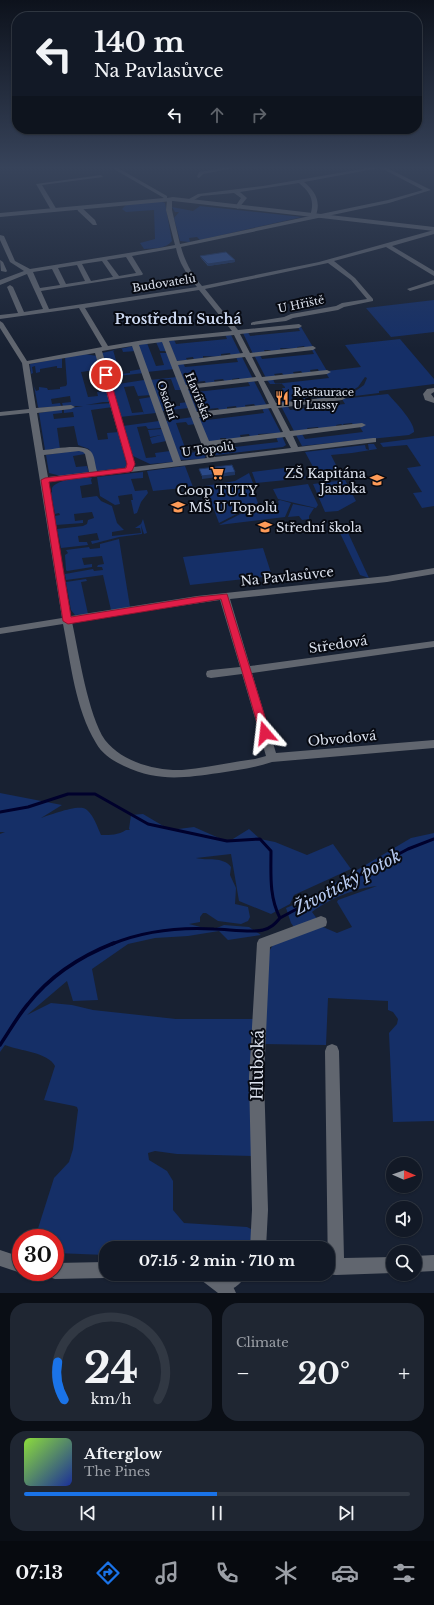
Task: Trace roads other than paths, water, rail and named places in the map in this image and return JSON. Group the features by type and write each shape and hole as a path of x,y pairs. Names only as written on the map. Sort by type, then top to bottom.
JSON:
{"street":[{"path":"173,228 181,258 190,275 235,330 296,450"},
{"path":"0,283 6,279 29,271 178,246 257,228"},
{"name":"Budovatelů","path":"0,317 200,288 330,261 434,232"},
{"path":"1,237 12,262 29,271 48,311"},
{"path":"388,246 434,274"},
{"path":"38,290 140,274 128,255"},
{"path":"103,259 116,278"},
{"name":"U Hřiště","path":"235,330 286,319 290,316 338,308 342,305 372,300 353,279 330,261"},
{"path":"0,262 4,271"},
{"path":"79,263 89,282"},
{"path":"54,267 64,286"},
{"path":"410,289 434,282"},
{"path":"10,287 22,314"},
{"path":"81,306 106,349"},
{"path":"0,323 25,363 135,344 235,330 299,326"},
{"name":"Havířská","path":"165,340 212,460"},
{"name":"Osadní","path":"135,344 178,464"},
{"path":"173,363 312,348"},
{"path":"98,350 129,456 131,464 129,470"},
{"name":"Obvodová","path":"25,363 68,621 87,712 101,742 116,757 140,768 161,773 182,774 255,763 272,758 434,744"},
{"path":"183,387 327,372"},
{"path":"434,390 430,390 427,394 428,398 434,401"},
{"path":"194,415 342,398"},
{"path":"0,414 71,407"},
{"path":"206,444 362,425"},
{"name":"U Topolů","path":"45,480 373,440"},
{"path":"40,453 79,449 86,450 89,454 93,474"},
{"path":"129,456 145,465 153,466"},
{"name":"Na Pavlasůvce","path":"0,631 197,599 387,579 434,571"},
{"path":"224,596 272,758"},
{"name":"Středová","path":"211,674 434,644"},
{"name":"Hluboká","path":"259,1241 260,1197 256,1070 264,943 321,922"},
{"path":"332,1052 332,1241"},
{"path":"0,1258 12,1262"},
{"path":"422,1264 434,1263"},
{"path":"335,1267 386,1265"},
{"path":"64,1271 99,1270"},
{"path":"216,1281 226,1289 232,1281"}],"waterway":[{"name":"Životický potok","path":"0,812 28,807 68,794 95,794 148,824 227,841 260,839 271,851 272,894 276,910 280,918"},
{"name":"Životický potok","path":"280,918 408,849 434,839"},
{"path":"112,944 149,933 175,929 259,931 271,927 280,918"},
{"path":"0,1045 24,1009 46,984 78,961 114,943"}],"place":[{"name":"Restaurace U Lussy","path":"282,398"},
{"name":"Coop TUTY","path":"217,473"},
{"name":"ZŠ Kapitána Jasioka","path":"377,480"},
{"name":"MŠ U Topolů","path":"178,507"},
{"name":"Střední škola","path":"265,527"}],"district":[{"name":"Prostřední Suchá","path":"178,319"}]}
